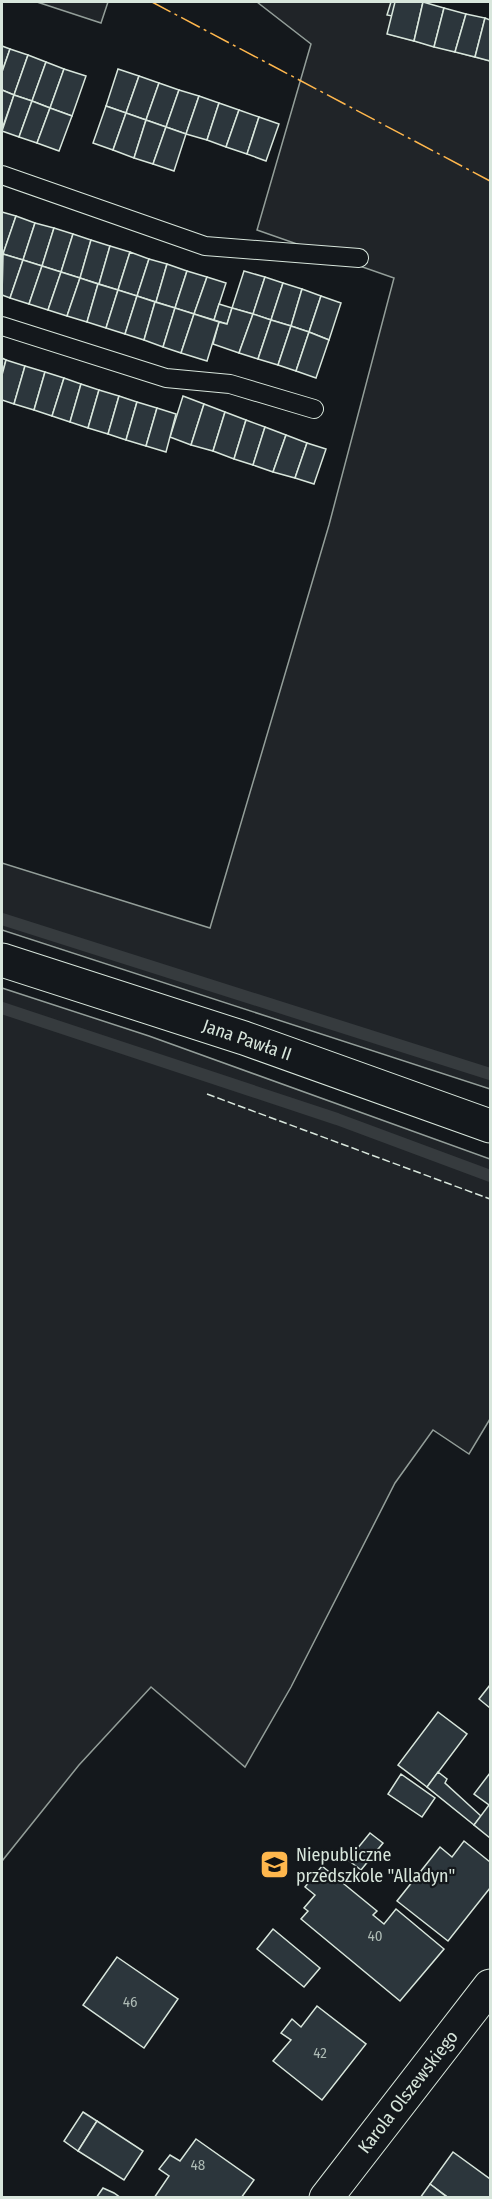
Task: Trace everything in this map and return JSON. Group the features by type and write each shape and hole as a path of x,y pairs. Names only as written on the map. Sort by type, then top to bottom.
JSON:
{"main road":[{"name":"Jana Pawła II","path":"2,960 244,1038 490,1126"},
{"name":"Karola Olszewskiego","path":"326,2198 490,1986"}],"lane":[{"path":"2,175 205,246 359,258"},
{"path":"2,326 166,378 230,384 314,409"}],"shaded area":[{"path":"37,2 108,2 101,23"},
{"path":"257,2 396,2 388,34 490,61 490,1089 2,930 2,863 210,928 329,525 394,278 257,230 311,44"},
{"path":"2,988 149,1036 490,1159 490,1419 469,1454 433,1430 395,1483 291,1687 245,1767 151,1687 79,1765 2,1861"}],"building":[{"path":"391,2 396,2 392,16 387,15"},
{"path":"395,2 423,2 414,41 387,34"},
{"path":"423,2 444,8 434,47 414,41"},
{"path":"444,8 466,14 455,52 434,47"},
{"path":"466,14 485,18 475,57 455,52"},
{"path":"485,18 490,20 490,61 475,57"},
{"path":"2,46 10,49 2,72"},
{"path":"10,49 28,55 14,95 2,90 2,72"},
{"path":"28,55 46,62 32,101 14,95"},
{"path":"46,62 64,69 50,108 32,101"},
{"path":"64,69 86,76 72,116 50,108"},
{"path":"118,69 139,76 126,113 106,106"},
{"path":"139,76 159,83 146,120 126,113"},
{"path":"159,83 179,90 166,127 146,120"},
{"path":"2,90 14,95 2,129"},
{"path":"179,90 199,96 186,134 166,127"},
{"path":"14,95 32,101 19,137 2,131"},
{"path":"199,96 219,103 207,140 186,134"},
{"path":"32,101 50,108 37,143 19,137"},
{"path":"219,103 239,110 226,147 207,140"},
{"path":"106,106 126,113 113,150 93,143"},
{"path":"50,108 72,116 59,151 37,143"},
{"path":"239,110 259,117 247,154 226,147"},
{"path":"126,113 146,120 134,158 113,150"},
{"path":"259,117 279,124 266,161 247,154"},
{"path":"146,120 166,127 153,164 134,158"},
{"path":"166,127 186,134 174,171 153,164"},
{"path":"2,212 16,216 3,254 2,253"},
{"path":"16,216 35,223 23,260 3,254"},
{"path":"35,223 54,228 42,266 23,260"},
{"path":"54,228 73,234 61,272 42,266"},
{"path":"73,234 91,240 80,278 61,272"},
{"path":"91,240 110,246 99,284 80,278"},
{"path":"110,246 130,252 118,290 99,284"},
{"path":"130,252 149,259 137,296 118,290"},
{"path":"3,254 23,260 10,298 2,295"},
{"path":"149,259 167,264 156,302 137,296"},
{"path":"23,260 42,266 29,304 10,298"},
{"path":"167,264 187,271 175,308 156,302"},
{"path":"42,266 61,272 48,310 29,304"},
{"path":"187,271 207,277 194,314 175,308"},
{"path":"244,271 265,277 253,314 232,308"},
{"path":"61,272 80,278 67,316 48,310"},
{"path":"207,277 226,283 214,320 194,314"},
{"path":"265,277 283,283 271,320 253,314"},
{"path":"80,278 98,284 87,322 67,316"},
{"path":"283,283 302,289 291,326 271,320"},
{"path":"98,284 118,290 106,328 87,322"},
{"path":"302,289 321,296 309,332 291,326"},
{"path":"118,290 137,296 125,334 106,328"},
{"path":"137,296 155,302 144,340 125,334"},
{"path":"321,296 341,303 329,340 309,332"},
{"path":"155,302 175,308 163,347 144,340"},
{"path":"219,304 232,308 227,324 214,320"},
{"path":"175,308 194,314 181,353 163,347"},
{"path":"232,308 253,314 239,353 213,344 219,322 227,324"},
{"path":"194,314 219,322 207,361 181,353"},
{"path":"253,314 271,320 258,359 239,353"},
{"path":"271,320 291,326 278,365 258,359"},
{"path":"291,326 309,332 296,371 278,365"},
{"path":"309,332 329,340 316,378 296,371"},
{"path":"2,358 6,360 2,375"},
{"path":"6,360 25,366 14,404 2,400 2,375"},
{"path":"25,366 45,372 34,410 14,404"},
{"path":"45,372 64,378 52,416 34,410"},
{"path":"64,378 81,384 70,422 52,416"},
{"path":"81,384 99,390 88,428 70,422"},
{"path":"99,390 119,396 108,434 88,428"},
{"path":"119,396 137,402 126,440 108,434"},
{"path":"183,396 204,404 191,445 170,437"},
{"path":"137,402 157,408 146,446 126,440"},
{"path":"204,404 225,412 213,451 191,445"},
{"path":"157,408 176,414 166,452 146,446"},
{"path":"225,412 246,420 234,459 213,451"},
{"path":"246,420 265,427 253,465 234,459"},
{"path":"265,427 286,435 273,472 253,465"},
{"path":"286,435 307,443 295,478 273,472"},
{"path":"307,443 326,449 314,484 295,478"},
{"path":"490,1685 490,1708 479,1699"},
{"path":"438,1712 467,1734 427,1787 398,1765"},
{"path":"438,1772 447,1779 445,1783 481,1816 474,1825 427,1787"},
{"path":"490,1773 490,1838 474,1825 489,1805 474,1794"},
{"path":"401,1774 435,1798 422,1817 388,1794"},
{"path":"370,1833 383,1843 361,1870 348,1860"},
{"path":"464,1841 490,1862 490,1888 448,1941 397,1901 440,1847 452,1857"},
{"path":"322,1866 377,1911 373,1915 384,1924 396,1909 444,1949 400,2001 301,1919 308,1911 304,1908 315,1895 305,1887"},
{"path":"273,1929 320,1968 304,1987 257,1949"},
{"path":"117,1957 178,1999 144,2048 83,2005"},
{"path":"317,2006 366,2044 322,2100 273,2061 291,2040 281,2033 292,2019 301,2027"},
{"path":"83,2112 97,2121 78,2151 64,2141"},
{"path":"97,2121 143,2151 124,2180 78,2151"},
{"path":"196,2139 254,2180 241,2198 154,2198 169,2176 159,2169 170,2155 180,2161"},
{"path":"453,2152 490,2179 490,2198 449,2198 430,2184"},
{"path":"430,2184 448,2198 420,2198"},
{"path":"103,2188 114,2193 121,2198 96,2198"}],"waterway":[{"path":"2,919 490,1074"},
{"path":"2,1008 337,1119 490,1176"}],"fence":[{"path":"207,1094 490,1199"}],"power":[{"path":"152,2 490,181"}],"place":[{"name":"Niepubliczne przedszkole \"Alladyn\"","path":"275,1865"}]}
